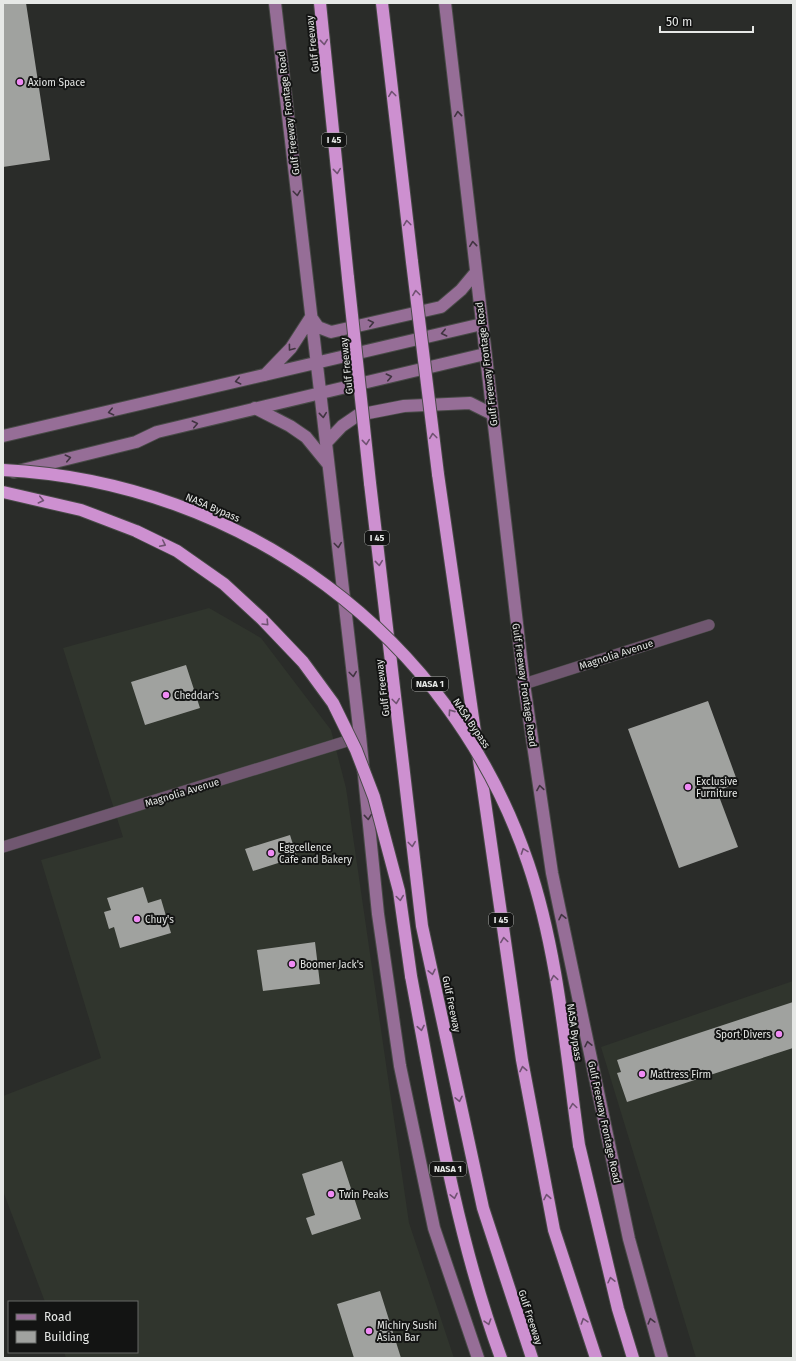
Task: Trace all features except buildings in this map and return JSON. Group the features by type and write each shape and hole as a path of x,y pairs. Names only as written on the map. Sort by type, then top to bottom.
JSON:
{"highway":[{"name":"Gulf Freeway","path":"320,3 370,483 422,926 483,1208 532,1358"},
{"name":"I 45","path":"382,3 438,474 522,1060 554,1230 596,1358"},
{"name":"NASA Bypass","path":"3,470 60,475 116,486 159,498 216,520 279,553 334,591 369,619 422,675 466,732 501,795 529,865 547,936 579,1145 618,1309 633,1358"},
{"name":"NASA 1","path":"3,492 81,510 136,531 177,551 224,584 262,618 303,662 332,703 356,750 374,797 399,891 411,976 461,1228 489,1326 501,1358"}],"main road":[{"name":"Gulf Freeway Frontage Road","path":"275,3 360,736 378,914 400,1066 434,1228 478,1358"},
{"name":"Gulf Freeway Frontage Road","path":"446,3 524,684 552,872 629,1239 662,1358"},
{"path":"265,375 291,348 311,316 318,327 331,332 441,307 462,290 476,272"},
{"path":"3,436 482,324"},
{"path":"3,475 40,464 136,442 157,432 485,354"},
{"path":"326,443 342,426 358,415 404,406 470,403 492,414"},
{"path":"255,408 290,426 306,437 328,464"}],"street":[{"name":"Magnolia Avenue","path":"524,684 709,625"},
{"name":"Magnolia Avenue","path":"3,847 360,736"}],"shaded area":[{"path":"209,608 261,638 331,730 346,788 409,1223 454,1358 66,1358 64,1353 138,1353 138,1301 45,1301 3,1191 3,1096 101,1058 41,860 123,837 63,648"},
{"path":"793,981 793,1358 696,1358 601,1047"}],"place":[{"name":"Axiom Space","path":"20,82"},
{"name":"Cheddar's","path":"166,695"},
{"name":"Exclusive Furniture","path":"688,787"},
{"name":"Eggcellence Cafe and Bakery","path":"271,853"},
{"name":"Chuy's","path":"137,919"},
{"name":"Boomer Jack's","path":"292,964"},
{"name":"Sport Divers","path":"779,1034"},
{"name":"Mattress Firm","path":"642,1074"},
{"name":"Twin Peaks","path":"331,1194"},
{"name":"Michiry Sushi Asian Bar","path":"369,1331"}]}
